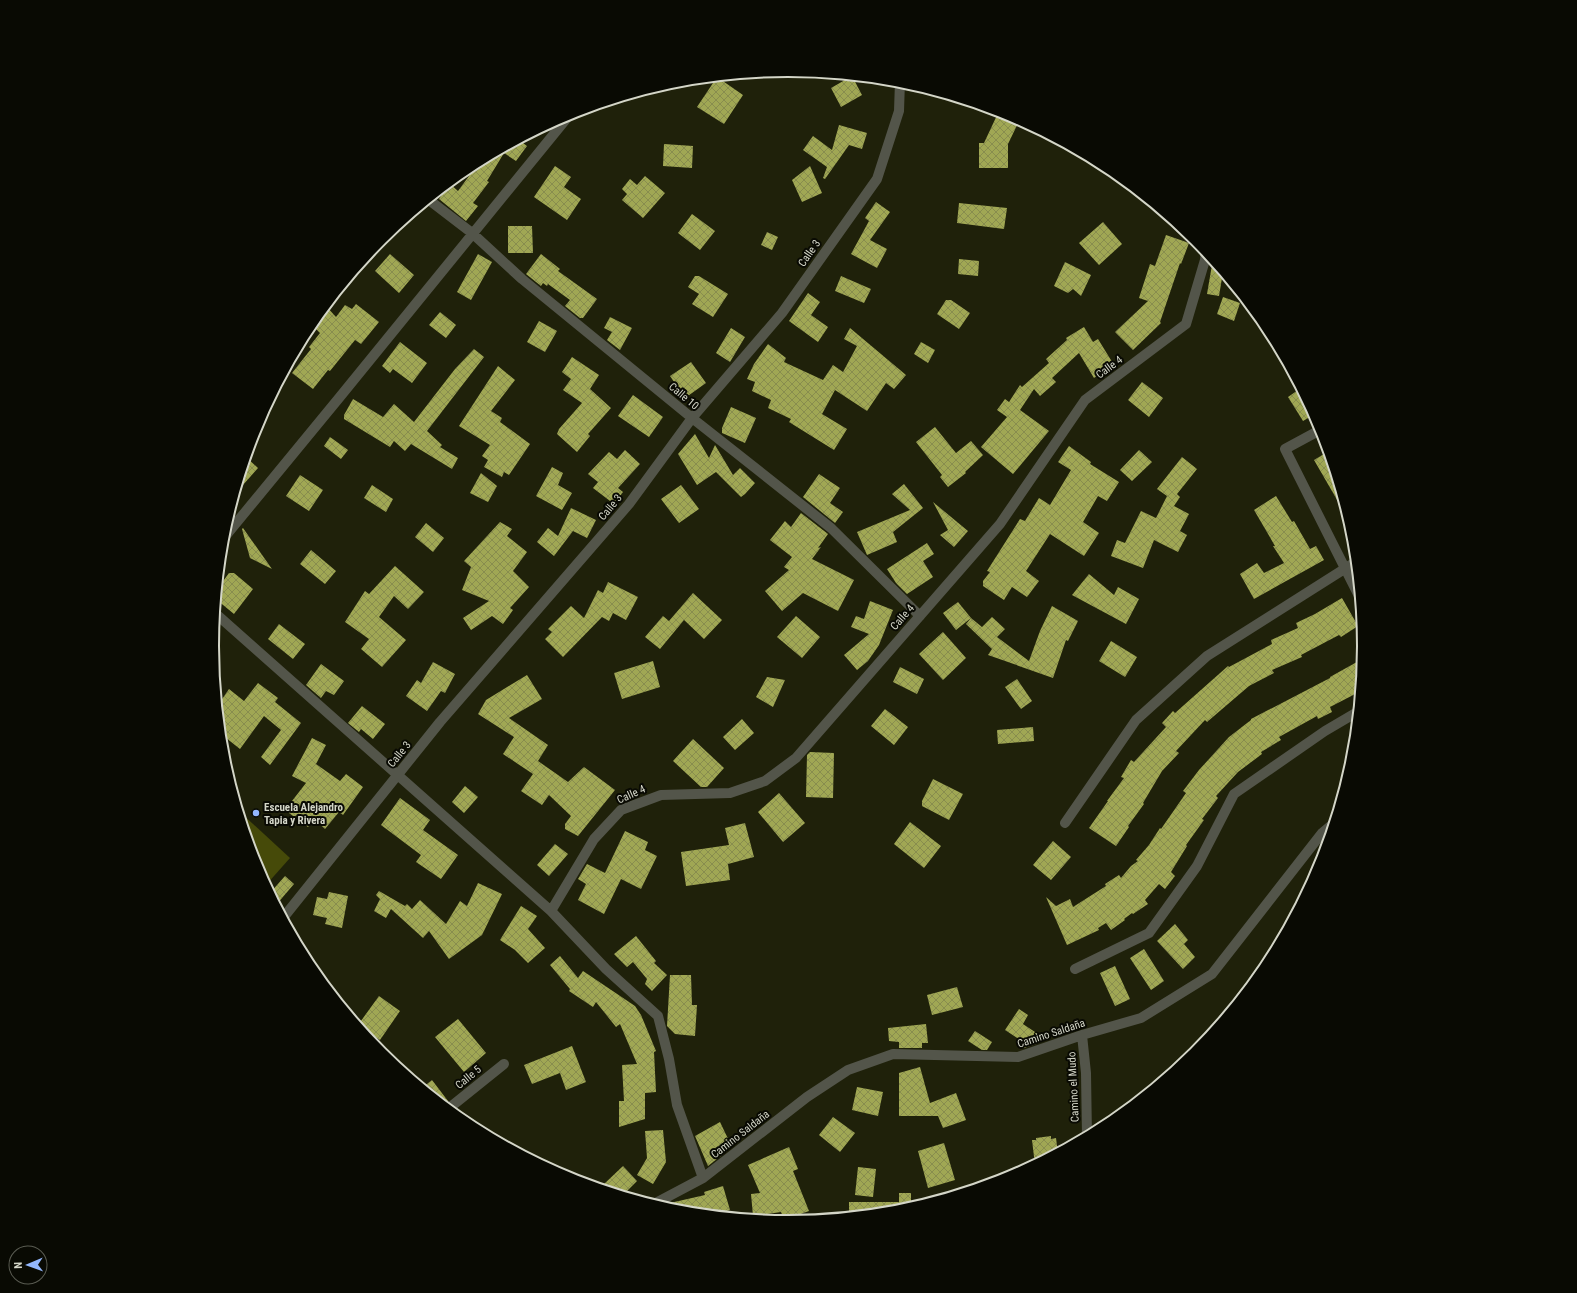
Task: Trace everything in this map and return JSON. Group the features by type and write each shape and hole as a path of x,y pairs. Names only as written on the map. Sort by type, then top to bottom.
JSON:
{"street":[{"name":"Calle 3","path":"286,914 440,722 629,504 692,418 782,313 877,179 898,111 900,88"},
{"path":"231,529 562,124"},
{"name":"Calle 10","path":"432,203 472,233 522,279 692,418 831,528 920,616"},
{"name":"Calle 4","path":"551,911 594,839 620,810 661,795 730,792 765,781 796,758 1000,524 1085,400 1186,324 1205,259"},
{"path":"1316,431 1285,449 1355,587"},
{"path":"1065,823 1136,720 1207,656 1352,564"},
{"path":"220,617 551,911 606,969 658,1016 669,1059 677,1105 703,1178"},
{"path":"1075,969 1149,933 1197,866 1234,794 1325,731 1354,714"},
{"name":"Camino Saldaña","path":"659,1201 703,1178 807,1098 848,1070 893,1054 1018,1057 1082,1035 1142,1018 1212,974 1322,833 1329,827"},
{"name":"Camino el Mudo","path":"1082,1035 1086,1073 1088,1131"},
{"name":"Calle 5","path":"452,1106 504,1064"}],"shaded area":[{"path":"245,816 290,858 270,881 262,864"}],"building":[{"path":"845,80 855,81 862,95 841,107 831,88"},
{"path":"723,81 743,95 724,124 697,107 714,82"},
{"path":"996,116 1017,125 1008,144 1008,168 979,168 979,143 984,143"},
{"path":"839,125 867,133 862,149 849,145 825,179 823,178 827,167 803,150 813,136 832,150"},
{"path":"523,143 527,146 516,161 504,153"},
{"path":"664,144 693,146 692,168 663,166"},
{"path":"504,153 487,181 489,182 473,203 478,206 466,221 439,199 453,187 458,191 470,174"},
{"path":"555,166 571,177 564,187 581,199 567,220 534,197"},
{"path":"810,166 822,193 802,202 792,180"},
{"path":"645,176 665,193 643,218 622,200 627,194 622,189 630,179 637,185"},
{"path":"876,202 890,212 870,240 887,249 877,268 851,254 869,221 865,218"},
{"path":"959,203 1007,208 1004,229 957,223"},
{"path":"692,214 715,231 700,250 678,233"},
{"path":"1103,222 1122,244 1099,265 1079,243"},
{"path":"508,226 532,226 533,253 508,253"},
{"path":"767,232 778,237 772,250 761,245"},
{"path":"1166,235 1189,243 1181,264 1180,263 1160,322 1161,323 1133,350 1115,332 1148,301 1139,298 1150,264 1155,266"},
{"path":"390,254 414,275 399,293 375,271"},
{"path":"478,254 492,262 471,300 457,292"},
{"path":"541,254 560,269 558,271 597,299 583,318 580,318 565,306 570,300 548,284 547,286 543,283 541,286 526,274"},
{"path":"959,259 979,261 978,276 958,274"},
{"path":"1065,262 1091,275 1081,296 1073,289 1068,293 1054,286"},
{"path":"1212,266 1222,277 1219,296 1207,294"},
{"path":"695,276 699,276 728,294 713,317 692,304 699,294 688,287"},
{"path":"841,276 871,289 864,303 835,291"},
{"path":"808,293 820,302 811,315 828,327 818,342 789,321"},
{"path":"1223,297 1240,303 1234,321 1217,314"},
{"path":"946,300 951,300 970,313 959,329 937,314"},
{"path":"356,304 379,322 361,344 355,340 313,389 292,373 311,349 309,347 320,333 316,329 330,310 336,317 345,305 352,309"},
{"path":"440,312 456,325 446,338 429,325"},
{"path":"610,317 632,328 620,350 607,340 612,332 604,328"},
{"path":"539,321 557,331 545,352 527,342"},
{"path":"1084,327 1093,342 1098,339 1114,365 1094,378 1079,353 1052,378 1056,382 1040,396 1034,389 1020,410 1049,431 1013,474 981,447 1007,417 997,410 1005,399 1009,402 1020,385 1022,387 1049,363 1046,359 1067,340 1066,338"},
{"path":"731,328 745,337 730,362 716,353"},
{"path":"850,328 906,375 894,389 886,383 867,411 835,390 822,414 847,429 834,450 789,422 791,419 768,408 771,400 752,391 755,382 747,379 754,364 768,344 786,358 784,362 823,380 833,365 843,372 857,346 844,339"},
{"path":"400,342 427,363 412,383 393,369 390,373 382,366"},
{"path":"921,342 935,350 928,363 914,354"},
{"path":"474,349 484,357 427,431 442,445 440,447 458,458 452,469 411,444 405,451 394,441 390,447 344,419 344,415 353,399 383,417 394,404 414,422 455,369"},
{"path":"572,357 599,375 590,389 611,408 588,434 590,436 577,452 557,434 559,429 582,403 563,390 571,379 562,372"},
{"path":"691,362 706,383 685,398 670,376"},
{"path":"498,366 515,380 491,411 502,418 500,422 530,444 509,475 504,472 502,477 484,467 488,460 482,456 490,445 459,426"},
{"path":"1142,382 1163,398 1149,417 1128,400"},
{"path":"1297,391 1309,417 1303,421 1288,397"},
{"path":"633,395 663,417 649,437 618,416"},
{"path":"731,407 756,418 745,443 722,433 722,428"},
{"path":"935,427 956,453 971,441 983,455 965,472 966,473 948,487 940,477 942,475 916,442"},
{"path":"695,434 709,458 715,445 733,475 740,468 755,483 745,494 741,497 716,472 697,485 678,454"},
{"path":"330,437 348,450 341,459 324,446"},
{"path":"1069,446 1091,462 1090,464 1119,482 1107,501 1098,496 1083,522 1099,533 1084,556 1050,534 1026,571 1039,581 1027,597 1012,587 1004,600 983,586 983,581 990,572 987,571 1020,519 1025,521 1039,498 1050,505 1071,470 1058,462"},
{"path":"625,450 640,464 618,488 623,492 614,504 593,488 598,482 588,474 609,452 617,459"},
{"path":"1139,450 1152,462 1132,481 1120,470"},
{"path":"1324,454 1340,505 1340,505 1314,460"},
{"path":"1182,457 1197,469 1177,494 1180,497 1174,506 1189,514 1180,531 1187,535 1178,552 1154,540 1143,568 1111,556 1117,540 1125,543 1141,511 1156,518 1167,496 1157,489"},
{"path":"250,461 258,468 242,486"},
{"path":"552,467 563,473 558,485 572,493 562,510 536,496"},
{"path":"481,473 497,486 488,502 470,493"},
{"path":"819,474 840,488 830,503 843,512 835,523 803,497"},
{"path":"300,475 323,490 309,511 286,496"},
{"path":"904,484 923,508 893,532 897,542 867,555 857,532 910,510 892,494"},
{"path":"372,485 393,499 386,512 364,498"},
{"path":"681,485 699,509 679,523 661,499"},
{"path":"1276,496 1292,522 1294,521 1310,549 1316,546 1324,560 1254,599 1240,574 1257,563 1264,573 1284,563 1254,510"},
{"path":"933,502 968,531 954,547 940,535 948,530"},
{"path":"571,508 596,520 587,538 573,531 554,556 537,542 548,528 558,536"},
{"path":"801,513 828,534 812,559 854,580 838,611 803,593 782,611 765,591 789,570 784,567 792,557 770,540 785,521 791,527"},
{"path":"500,522 512,529 507,536 527,552 513,571 529,587 510,608 513,610 503,624 492,616 471,630 463,618 489,601 462,590 471,567 464,561"},
{"path":"426,523 444,538 433,552 415,537"},
{"path":"243,528 272,569 250,558 242,529"},
{"path":"927,543 934,554 923,561 933,577 907,594 896,583 887,569"},
{"path":"311,550 336,571 325,584 300,564"},
{"path":"395,566 424,592 408,609 394,596 379,617 406,640 382,667 361,649 369,639 345,622 365,591 369,594"},
{"path":"229,573 234,573 253,589 234,614 221,603 223,581"},
{"path":"1089,574 1114,595 1118,587 1139,599 1126,624 1072,595"},
{"path":"608,582 638,597 626,620 613,613 609,621 602,617 563,657 545,639 552,632 548,629 571,606 584,618 598,590 603,593"},
{"path":"693,593 722,620 704,639 684,620 660,649 645,637 663,616 669,621"},
{"path":"1342,598 1357,626 1341,637 1339,635 1301,655 1302,657 1272,670 1274,673 1249,686 1207,722 1205,720 1176,751 1179,753 1162,771 1143,803 1144,804 1116,846 1089,828 1124,778 1121,777 1131,760 1134,762 1166,727 1162,723 1173,711 1175,713 1228,666 1229,667 1272,644 1271,640 1298,628 1296,623"},
{"path":"870,601 893,610 879,645 868,661 857,670 844,655 869,634 851,627 856,616 864,619"},
{"path":"958,602 971,618 956,630 943,613"},
{"path":"1052,606 1078,621 1068,641 1066,640 1053,678 988,655 992,649 966,624 971,618 982,627 992,617 1005,629 997,637 1029,661 1040,631"},
{"path":"796,616 820,637 802,658 777,637"},
{"path":"279,624 305,644 293,659 268,639"},
{"path":"943,632 966,658 943,680 919,654"},
{"path":"1111,641 1137,657 1125,677 1099,661"},
{"path":"653,661 660,687 622,699 614,673"},
{"path":"433,662 455,674 445,693 441,691 427,711 406,696 417,680 421,683"},
{"path":"1358,662 1356,694 1330,707 1332,712 1318,719 1317,716 1279,737 1281,740 1261,752 1262,754 1238,772 1216,796 1218,798 1202,819 1204,820 1186,845 1187,846 1171,872 1175,876 1165,889 1159,884 1145,900 1148,904 1133,914 1132,913 1111,930 1106,923 1098,928 1099,930 1067,945 1046,897 1056,906 1070,899 1073,907 1106,886 1105,884 1119,875 1121,878 1131,866 1138,861 1136,860 1149,845 1160,828 1161,829 1186,793 1183,791 1199,770 1229,737 1251,719"},
{"path":"321,664 344,681 334,695 326,691 321,698 306,685"},
{"path":"900,667 924,679 917,694 893,682"},
{"path":"527,675 542,699 509,718 548,745 538,761 568,782 584,767 615,790 578,836 565,829 565,824 571,816 549,795 542,805 521,791 533,774 503,754 514,737 478,714 486,700"},
{"path":"767,677 785,680 773,707 756,697"},
{"path":"1017,679 1032,701 1021,709 1005,687"},
{"path":"258,683 278,698 275,702 301,723 270,765 261,757 281,730 264,716 240,749 227,739 222,700 229,689 244,701"},
{"path":"362,706 385,724 373,739 361,729 359,732 348,723"},
{"path":"885,709 908,727 894,745 871,726"},
{"path":"742,719 754,733 735,750 723,737"},
{"path":"1033,727 1034,741 998,744 997,730"},
{"path":"312,738 326,745 316,764 340,781 346,774 363,787 343,815 339,812 325,829 314,819 308,827 285,810 306,783 292,776"},
{"path":"693,739 724,768 707,787 701,787 673,761"},
{"path":"810,752 834,753 833,798 806,797 807,755"},
{"path":"933,779 963,794 949,820 922,806 922,801"},
{"path":"465,786 478,797 464,813 452,802"},
{"path":"779,793 805,823 783,842 758,812"},
{"path":"400,798 430,820 423,830 458,855 441,879 416,862 421,855 381,825"},
{"path":"910,822 941,846 924,868 894,844"},
{"path":"745,823 754,857 728,864 730,880 686,886 681,852 729,845 725,828"},
{"path":"625,831 648,842 645,850 657,856 641,889 621,879 604,914 578,900 586,884 578,879 587,864 605,873"},
{"path":"1053,841 1071,857 1051,880 1033,865"},
{"path":"555,844 568,854 549,876 537,865"},
{"path":"285,876 294,884 280,901 274,889"},
{"path":"478,883 502,894 482,935 449,959 429,931 423,938 391,909 386,918 374,911 380,899 376,895 379,891 405,906 407,904 412,909 420,900 446,924 460,901 467,906"},
{"path":"329,892 348,896 342,928 325,924 327,918 313,915 317,897 327,899"},
{"path":"521,906 537,916 528,929 545,948 528,963 515,950 500,940"},
{"path":"1175,924 1188,940 1184,944 1195,957 1183,969 1157,941"},
{"path":"636,936 656,961 654,963 667,975 652,991 645,984 647,979 633,962 627,967 614,954"},
{"path":"1144,949 1164,981 1151,990 1130,958"},
{"path":"560,956 578,978 583,971 635,1006 641,1015 656,1051 654,1052 656,1092 645,1093 645,1119 619,1127 619,1101 624,1101 622,1065 637,1064 620,1024 616,1027 596,1002 593,1007 569,991 570,989 550,965"},
{"path":"1115,966 1130,999 1115,1006 1100,973"},
{"path":"670,975 691,975 692,1005 697,1005 695,1036 675,1034 667,1026"},
{"path":"957,987 963,1007 932,1015 927,995"},
{"path":"379,996 400,1011 380,1040 372,1035 360,1022"},
{"path":"1019,1009 1028,1015 1023,1024 1041,1036 1036,1044 1024,1048 1020,1045 1022,1041 1005,1030"},
{"path":"458,1019 486,1053 464,1072 435,1037"},
{"path":"926,1024 928,1043 922,1043 922,1048 899,1048 899,1042 889,1041 888,1028"},
{"path":"975,1031 992,1042 987,1050 982,1050 968,1041"},
{"path":"572,1046 586,1082 566,1090 560,1073 532,1084 524,1065"},
{"path":"920,1067 930,1103 956,1093 966,1120 943,1128 938,1116 899,1116 899,1073"},
{"path":"432,1080 448,1101 447,1102 426,1085"},
{"path":"857,1087 883,1092 878,1116 852,1110"},
{"path":"833,1117 855,1133 840,1152 819,1135"},
{"path":"720,1122 732,1147 708,1166 695,1136"},
{"path":"663,1130 666,1162 653,1184 637,1175 647,1158 645,1131"},
{"path":"1051,1136 1051,1139 1056,1138 1057,1148 1034,1160 1032,1140 1036,1140 1036,1138"},
{"path":"944,1143 955,1180 928,1188 918,1151"},
{"path":"789,1147 798,1169 793,1171 809,1211 796,1216 782,1216 781,1212 753,1215 751,1194 760,1193 748,1165"},
{"path":"623,1166 637,1181 626,1192 603,1185"},
{"path":"858,1167 876,1169 873,1197 855,1195"},
{"path":"723,1186 730,1210 723,1212 714,1211 669,1203 705,1195 704,1192"},
{"path":"899,1193 911,1193 911,1202 914,1202 849,1213 849,1202 899,1202"}],"place":[{"name":"Escuela Alejandro Tapia y Rivera","path":"256,813"}]}
